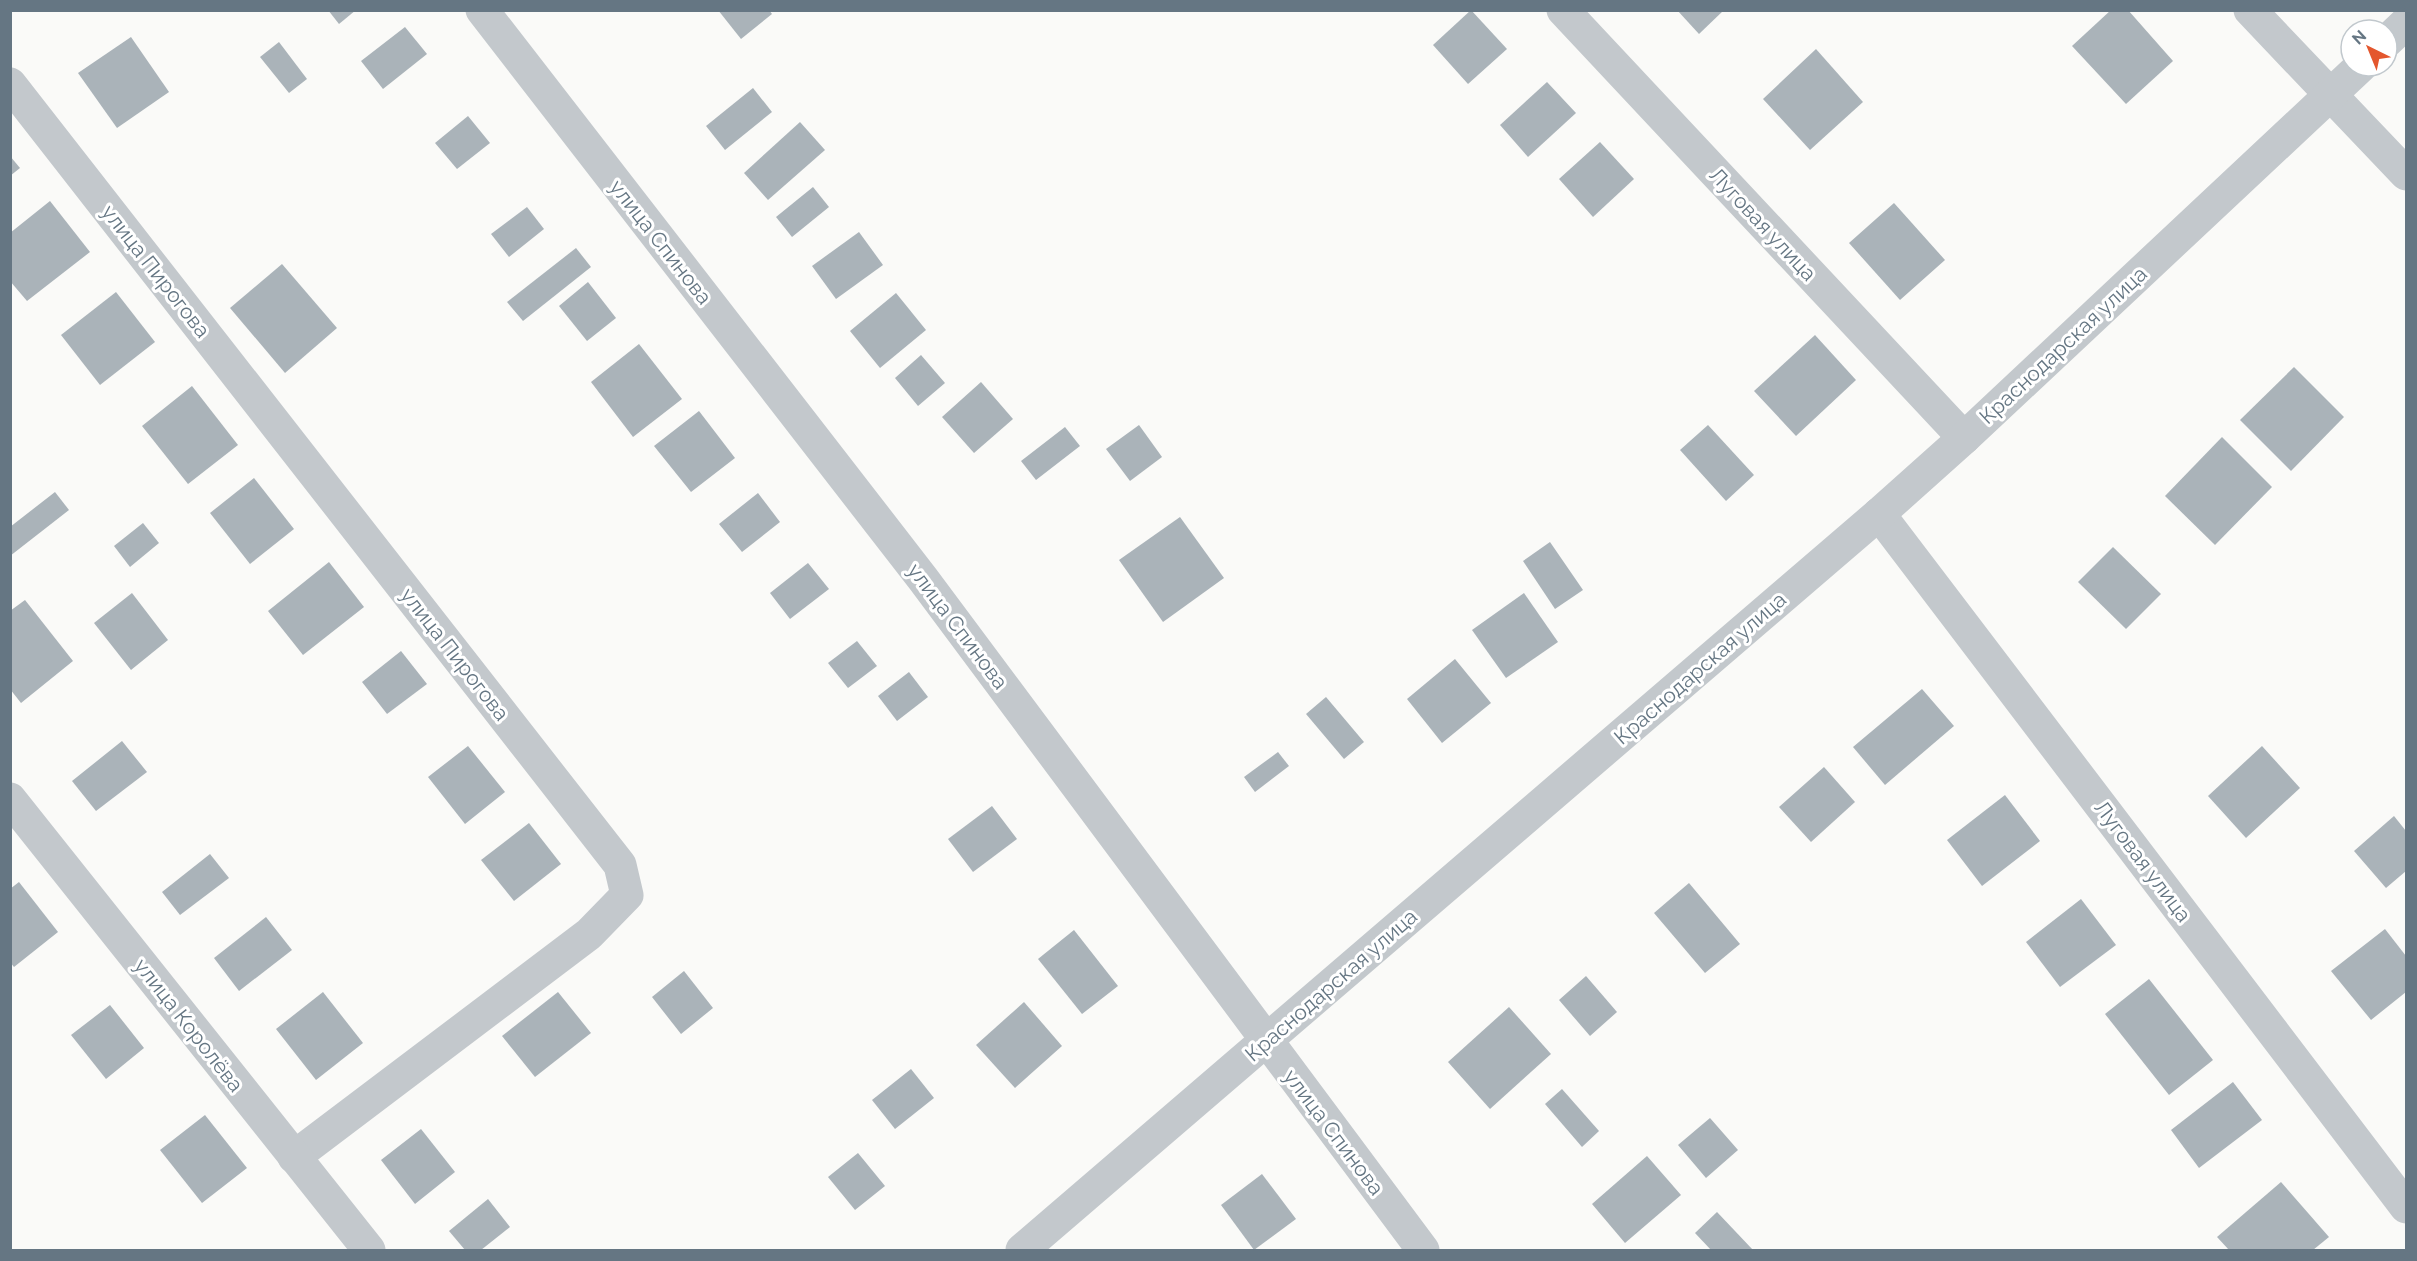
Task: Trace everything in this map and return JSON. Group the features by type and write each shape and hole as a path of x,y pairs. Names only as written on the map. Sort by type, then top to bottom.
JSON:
{"street":[{"name":"улица Спинова","path":"482,10 923,579 1423,1251"},
{"name":"Луговая улица","path":"1563,10 1964,438"},
{"path":"2250,10 2406,174"},
{"name":"Краснодарская улица","path":"1022,1251 1880,514 2348,78"},
{"name":"улица Пирогова","path":"10,84 620,865 627,895 589,933 294,1157"},
{"name":"Луговая улица","path":"1880,514 2406,1207"},
{"name":"улица Королёва","path":"10,799 369,1251"}],"building":[{"path":"328,10 356,10 339,24"},
{"path":"718,10 769,10 772,14 741,39"},
{"path":"1471,10 1507,49 1468,84 1433,45"},
{"path":"1677,10 1724,10 1699,34"},
{"path":"2111,10 2128,10 2173,61 2126,104 2072,46"},
{"path":"405,27 427,54 383,89 361,61"},
{"path":"131,37 169,92 117,128 78,73"},
{"path":"279,42 307,79 289,93 260,57"},
{"path":"1816,49 1863,102 1810,150 1763,99"},
{"path":"1547,82 1576,113 1528,157 1500,125"},
{"path":"753,88 772,112 725,150 706,126"},
{"path":"468,116 490,143 457,169 435,143"},
{"path":"800,122 825,150 768,200 744,173"},
{"path":"1600,142 1634,179 1593,217 1559,179"},
{"path":"10,156 20,168 10,176"},
{"path":"813,187 829,207 792,237 776,217"},
{"path":"50,201 90,252 27,301 10,281 10,233"},
{"path":"1894,203 1945,260 1900,300 1849,243"},
{"path":"527,207 544,229 509,257 491,234"},
{"path":"859,232 883,265 836,299 812,266"},
{"path":"576,248 591,267 523,321 507,302"},
{"path":"282,264 337,328 285,373 230,308"},
{"path":"588,282 616,318 587,341 559,306"},
{"path":"116,292 155,342 100,385 61,335"},
{"path":"896,293 926,330 880,368 850,331"},
{"path":"1815,335 1856,380 1796,436 1754,391"},
{"path":"639,344 682,399 633,437 591,382"},
{"path":"921,355 945,383 918,406 895,378"},
{"path":"2294,367 2344,417 2291,471 2240,420"},
{"path":"981,382 1013,419 974,453 942,417"},
{"path":"192,386 238,445 188,484 142,426"},
{"path":"699,411 735,458 691,492 654,446"},
{"path":"1139,425 1162,457 1130,481 1106,449"},
{"path":"1708,425 1754,475 1726,501 1680,450"},
{"path":"1065,427 1080,446 1036,480 1021,461"},
{"path":"2222,437 2272,487 2215,545 2165,496"},
{"path":"254,478 294,529 250,564 210,513"},
{"path":"55,492 69,510 10,556 10,527"},
{"path":"758,493 780,522 742,552 719,524"},
{"path":"1180,517 1224,578 1163,622 1119,560"},
{"path":"143,523 159,543 130,567 114,546"},
{"path":"1550,542 1583,590 1555,609 1523,561"},
{"path":"2113,547 2161,594 2126,629 2078,582"},
{"path":"329,562 364,607 303,655 268,611"},
{"path":"808,563 829,589 790,619 770,593"},
{"path":"132,593 168,640 131,670 94,623"},
{"path":"1524,593 1558,642 1506,678 1472,630"},
{"path":"25,600 73,661 21,703 10,689 10,611"},
{"path":"857,641 877,666 848,688 828,663"},
{"path":"401,651 427,684 387,714 362,682"},
{"path":"1455,659 1491,703 1442,743 1407,699"},
{"path":"909,672 928,697 897,721 878,696"},
{"path":"1922,689 1954,726 1885,785 1853,747"},
{"path":"1326,697 1364,742 1344,759 1306,714"},
{"path":"122,741 147,772 96,811 72,781"},
{"path":"468,746 505,792 465,824 428,777"},
{"path":"2262,746 2300,788 2246,838 2208,796"},
{"path":"1278,752 1289,766 1255,792 1244,777"},
{"path":"1824,767 1855,802 1811,842 1779,807"},
{"path":"2005,795 2040,841 1982,886 1947,840"},
{"path":"992,806 1017,839 973,872 948,839"},
{"path":"2394,816 2406,831 2406,871 2386,888 2354,851"},
{"path":"529,823 561,864 514,901 481,860"},
{"path":"210,854 229,878 180,915 162,892"},
{"path":"19,882 58,932 14,967 10,962 10,889"},
{"path":"1689,883 1740,944 1705,973 1654,913"},
{"path":"2081,899 2116,945 2060,987 2026,942"},
{"path":"266,917 292,950 239,991 214,958"},
{"path":"2385,929 2406,956 2406,992 2371,1020 2331,971"},
{"path":"1074,930 1118,986 1082,1014 1038,959"},
{"path":"684,971 713,1008 681,1034 652,997"},
{"path":"1586,976 1617,1012 1590,1036 1559,1000"},
{"path":"2149,979 2213,1060 2169,1095 2105,1014"},
{"path":"323,992 363,1043 316,1080 276,1029"},
{"path":"558,992 591,1033 535,1077 502,1036"},
{"path":"1024,1002 1062,1046 1015,1088 976,1045"},
{"path":"110,1005 144,1048 106,1079 71,1035"},
{"path":"1509,1007 1551,1054 1490,1109 1448,1062"},
{"path":"911,1069 934,1098 895,1129 872,1100"},
{"path":"2233,1082 2262,1120 2199,1168 2171,1130"},
{"path":"1562,1089 1599,1131 1582,1147 1545,1104"},
{"path":"205,1115 247,1168 202,1203 160,1150"},
{"path":"1710,1118 1738,1150 1706,1178 1678,1145"},
{"path":"421,1129 455,1172 415,1204 381,1160"},
{"path":"858,1153 885,1186 855,1210 828,1177"},
{"path":"1647,1156 1681,1195 1625,1243 1592,1204"},
{"path":"1262,1174 1296,1219 1254,1250 1221,1205"},
{"path":"2281,1182 2329,1237 2313,1250 2229,1250 2217,1237"},
{"path":"488,1199 510,1227 481,1250 465,1250 449,1231"},
{"path":"1717,1212 1753,1250 1711,1250 1695,1233"}]}
